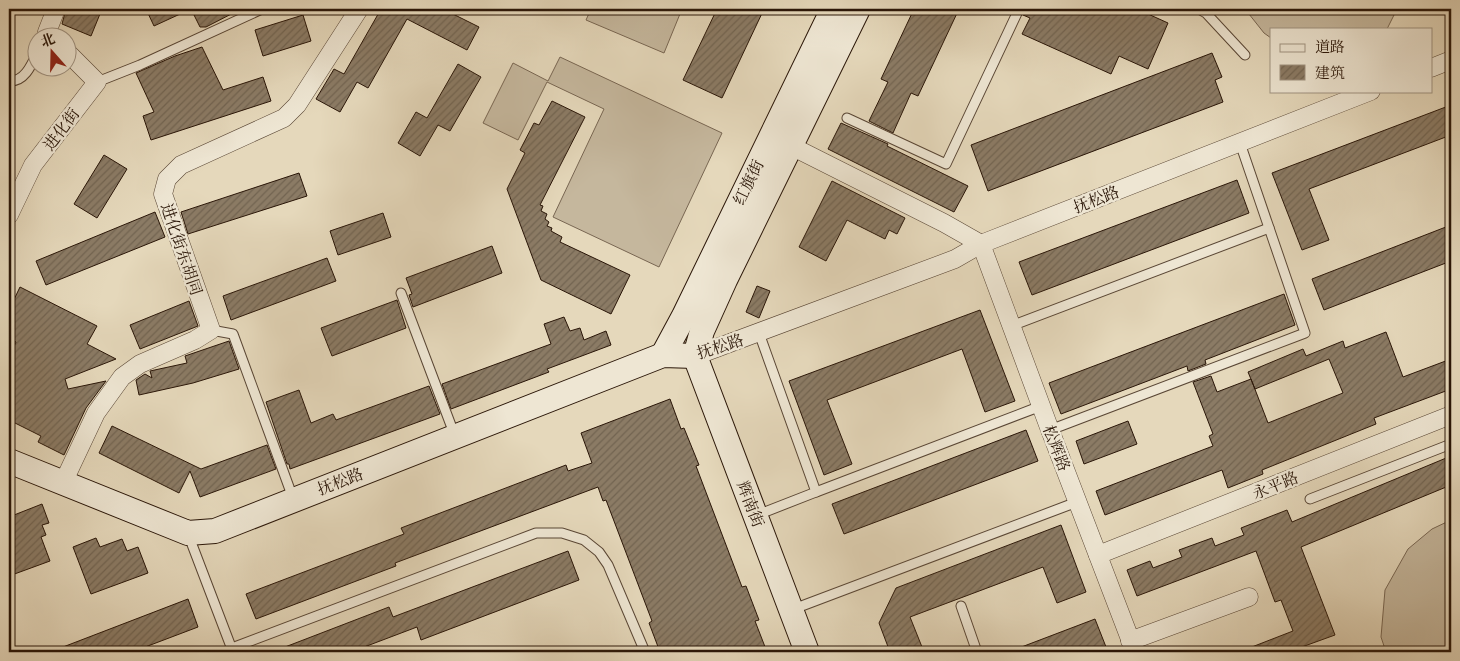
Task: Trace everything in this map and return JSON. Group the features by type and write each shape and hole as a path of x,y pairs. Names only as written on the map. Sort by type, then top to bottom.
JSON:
{"street":[{"path":"50,28 56,9"},
{"name":"进化街东胡同","path":"211,330 163,194 167,179 181,165 284,118 297,105 359,9"},
{"name":"红旗街","path":"663,355 684,316 833,9"},
{"name":"红旗街","path":"695,356 702,331 725,280 858,9"},
{"path":"1432,68 1451,60"},
{"path":"78,63 96,82"},
{"name":"进化街","path":"9,215 33,165 96,82"},
{"name":"抚松路","path":"9,461 188,533 215,530 663,355 695,356 759,333 955,258 981,244 1369,92"},
{"path":"790,146 944,223 981,244"},
{"name":"松辉路","path":"981,244 1133,647"},
{"path":"63,483 96,412 122,377 140,364 195,340 211,330"},
{"name":"辉南街","path":"695,356 807,652"},
{"name":"永平路","path":"1098,555 1451,415"},
{"path":"1133,647 1249,597"}],"lane":[{"path":"96,82 140,65 262,9"},
{"path":"847,118 946,164 1019,9"},
{"path":"1199,9 1206,13 1245,55"},
{"path":"9,81 12,82 24,76 28,69"},
{"path":"1050,430 1305,333 1240,143"},
{"path":"1011,326 1269,228"},
{"path":"401,293 455,436"},
{"path":"211,330 233,334 294,500"},
{"path":"759,333 816,492"},
{"path":"755,516 1041,406"},
{"path":"1310,499 1451,444"},
{"path":"791,610 1077,502"},
{"path":"188,533 232,650 536,533 562,533 584,540 598,552 608,565 645,652"},
{"path":"961,606 977,652"}],"shaded area":[{"path":"591,9 682,9 664,53 586,20"},
{"path":"1245,9 1397,9 1388,28 1270,28 1270,37 1264,33"},
{"path":"560,57 722,133 659,267 553,217 604,109 547,82 518,140 483,123 513,63 548,81"},
{"path":"1451,520 1451,652 1386,652 1381,637 1385,590 1408,549 1432,529"}],"building":[{"path":"66,9 102,9 91,36 78,31 78,28 72,28 62,24"},
{"path":"146,9 191,9 154,26"},
{"path":"191,9 241,9 206,27 200,27"},
{"path":"381,9 443,9 479,27 467,50 407,19 368,88 357,82 340,112 316,99 334,69 344,74"},
{"path":"717,9 764,9 722,98 683,80"},
{"path":"914,9 959,9 918,96 911,93 893,133 869,121 888,82 881,79"},
{"path":"1025,9 1137,9 1168,23 1148,69 1119,56 1111,74 1022,34 1030,18 1023,15"},
{"path":"303,15 311,41 263,56 255,30"},
{"path":"202,47 223,90 263,77 271,101 151,140 143,116 154,112 136,73 175,56"},
{"path":"1212,53 1222,77 1215,80 1223,102 988,191 971,145"},
{"path":"458,64 481,77 450,131 438,125 420,156 398,143 416,112 427,118"},
{"path":"552,101 585,117 540,205 543,206 541,211 547,214 545,219 549,222 547,226 552,228 551,231 562,237 560,242 630,275 611,314 541,280 507,189 525,153 520,150 534,123 539,125"},
{"path":"1451,105 1451,135 1309,189 1329,240 1302,250 1272,173"},
{"path":"841,123 888,144 887,146 968,186 954,212 828,149"},
{"path":"104,155 127,169 97,218 74,204"},
{"path":"299,173 307,196 188,234 181,212"},
{"path":"1237,180 1249,213 1032,295 1019,262"},
{"path":"832,181 905,218 897,234 889,230 885,239 847,220 826,261 799,247"},
{"path":"155,212 165,237 46,285 36,261"},
{"path":"383,213 391,237 338,255 330,231"},
{"path":"1451,225 1451,261 1324,310 1312,279"},
{"path":"492,246 502,273 413,307 409,295 412,294 406,278"},
{"path":"327,258 336,281 231,320 223,296"},
{"path":"757,286 770,291 759,318 746,312"},
{"path":"20,287 97,326 87,344 116,359 65,379 68,389 106,381 86,408 64,455 38,442 41,436 9,420 9,357 16,342 9,338 9,310"},
{"path":"1284,294 1295,325 1205,360 1206,364 1188,371 1187,366 1061,414 1049,383"},
{"path":"397,300 406,328 332,356 321,328"},
{"path":"189,301 198,326 140,349 130,325"},
{"path":"980,310 1015,401 985,412 962,349 827,400 852,464 824,475 789,381"},
{"path":"564,317 570,331 580,328 584,340 606,331 611,345 547,369 549,372 451,409 442,384 551,344 544,324"},
{"path":"1386,332 1403,377 1451,359 1451,389 1374,418 1376,424 1262,470 1263,474 1228,488 1222,470 1105,515 1096,491 1213,446 1209,436 1213,434 1193,382 1211,376 1217,392 1251,379 1248,372 1303,349 1306,356 1343,341 1345,348","holes":["1329,359 1343,393 1268,423 1253,384 1255,389"]},
{"path":"229,341 239,369 193,383 139,395 136,380 145,374 152,378 150,371 187,363 185,356"},
{"path":"429,386 440,414 290,469 266,402 299,390 311,423 333,414 336,420"},
{"path":"670,399 681,429 684,428 699,465 696,466 742,587 746,586 759,620 755,621 767,652 660,652 649,623 652,621 606,500 603,501 598,487 395,563 396,566 256,619 246,594 404,534 401,528 566,465 568,471 592,463 581,433"},
{"path":"1128,421 1137,444 1084,464 1076,441"},
{"path":"112,426 201,469 267,445 276,469 200,497 190,471 179,493 99,453"},
{"path":"1026,430 1038,461 844,534 832,504"},
{"path":"1451,456 1451,485 1301,547 1335,635 1288,652 1239,652 1293,631 1281,600 1275,602 1256,551 1137,596 1127,570 1150,561 1153,568 1182,557 1179,550 1212,538 1215,546 1244,535 1241,528 1287,510 1292,522"},
{"path":"42,504 49,523 42,525 46,535 41,537 50,561 9,576 9,517"},
{"path":"1061,525 1086,592 1057,603 1043,567 910,617 924,652 890,652 879,623 896,588"},
{"path":"96,538 100,547 122,539 127,551 138,547 148,573 91,594 73,547"},
{"path":"568,551 579,580 421,640 417,627 351,652 272,652 389,607 393,617"},
{"path":"188,599 198,627 132,652 50,652"},
{"path":"1095,619 1108,652 1011,652 1011,651"}]}
